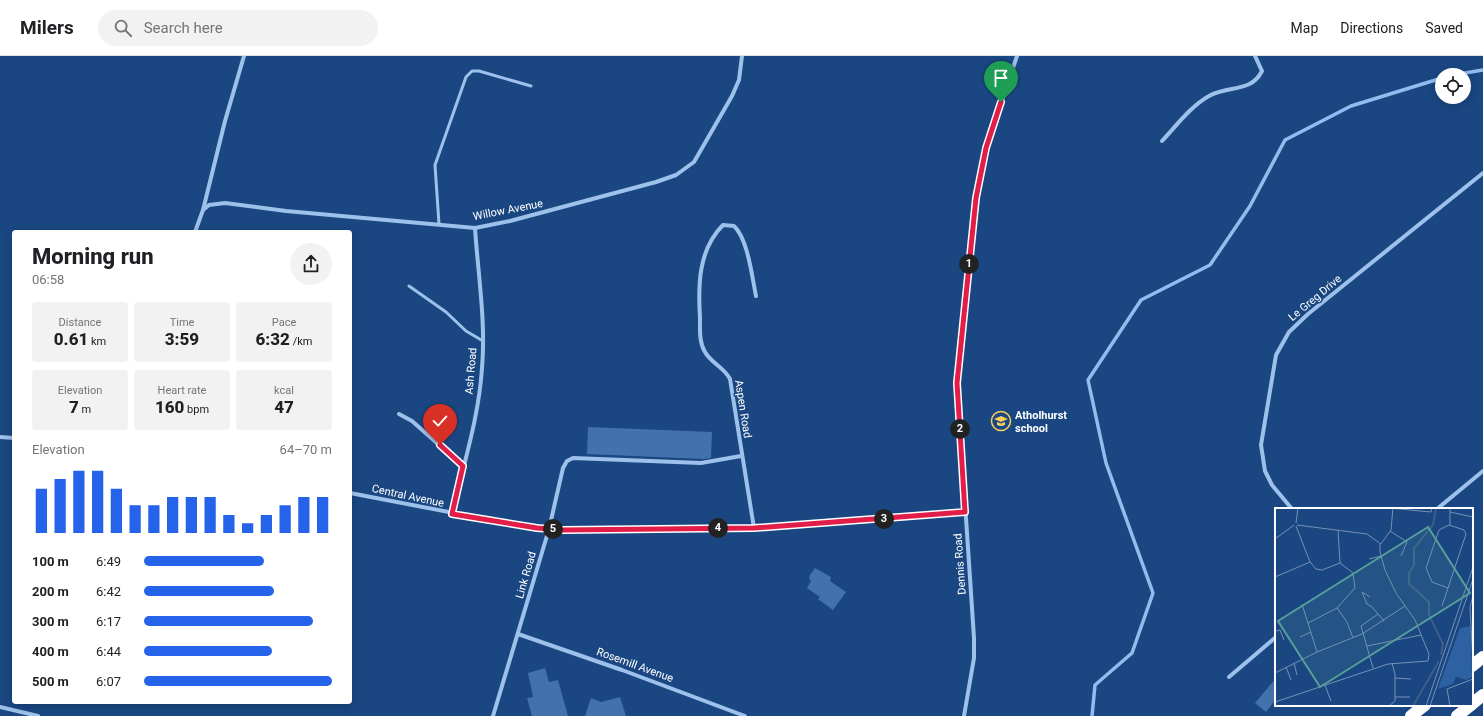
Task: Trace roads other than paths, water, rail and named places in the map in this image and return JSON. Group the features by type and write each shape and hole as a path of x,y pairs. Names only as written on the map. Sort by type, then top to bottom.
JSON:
{"highway":[{"path":"1473,665 1483,657"},
{"path":"1473,703 1483,695"},
{"path":"1411,716 1424,706"},
{"path":"1457,716 1470,706"}],"street":[{"path":"196,230 203,210 224,121 244,56"},
{"name":"Willow Avenue","path":"203,210 209,205 225,203 286,211 475,228 510,221 676,175 694,162 732,96 739,80 742,56"},
{"name":"Dennis Road","path":"964,716 975,648 957,383 976,198 986,148 1017,56"},
{"path":"1162,141 1195,106 1208,96 1225,89 1250,85 1255,82 1262,71 1255,56"},
{"name":"Le Greg Drive","path":"1291,508 1272,485 1265,471 1262,452 1274,366 1276,355 1282,341 1289,332 1308,314 1483,174"},
{"name":"Aspen Road","path":"754,528 741,456 730,379 724,369 709,357 705,351 700,335 698,286 704,258 711,241 723,225 734,226 738,230 744,242 756,296"},
{"name":"Ash Road","path":"452,514 478,397 482,368 483,341 475,228"},
{"path":"399,414 412,421 463,466"},
{"path":"0,437 12,438"},
{"name":"Link Road","path":"493,716 549,529 565,463 573,458 589,460 701,463 741,456"},
{"path":"1437,508 1483,471"},
{"name":"Central Avenue","path":"352,493 452,514 549,529 754,528 965,512"},
{"name":"Rosemill Avenue","path":"518,634 622,670 745,716"},
{"path":"1229,677 1275,638"},
{"path":"0,707 38,716"}],"lane":[{"path":"439,224 435,165 466,77 472,71 479,71 531,86"},
{"path":"409,286 446,312 466,331 483,341"}],"waterway":[{"path":"1471,72 1483,70"},
{"path":"1092,716 1095,685 1132,653 1153,593 1106,463 1088,380 1141,300 1210,265 1250,206 1285,140 1351,106 1435,80"}],"place":[{"name":"Atholhurst school","path":"1001,421"}]}
